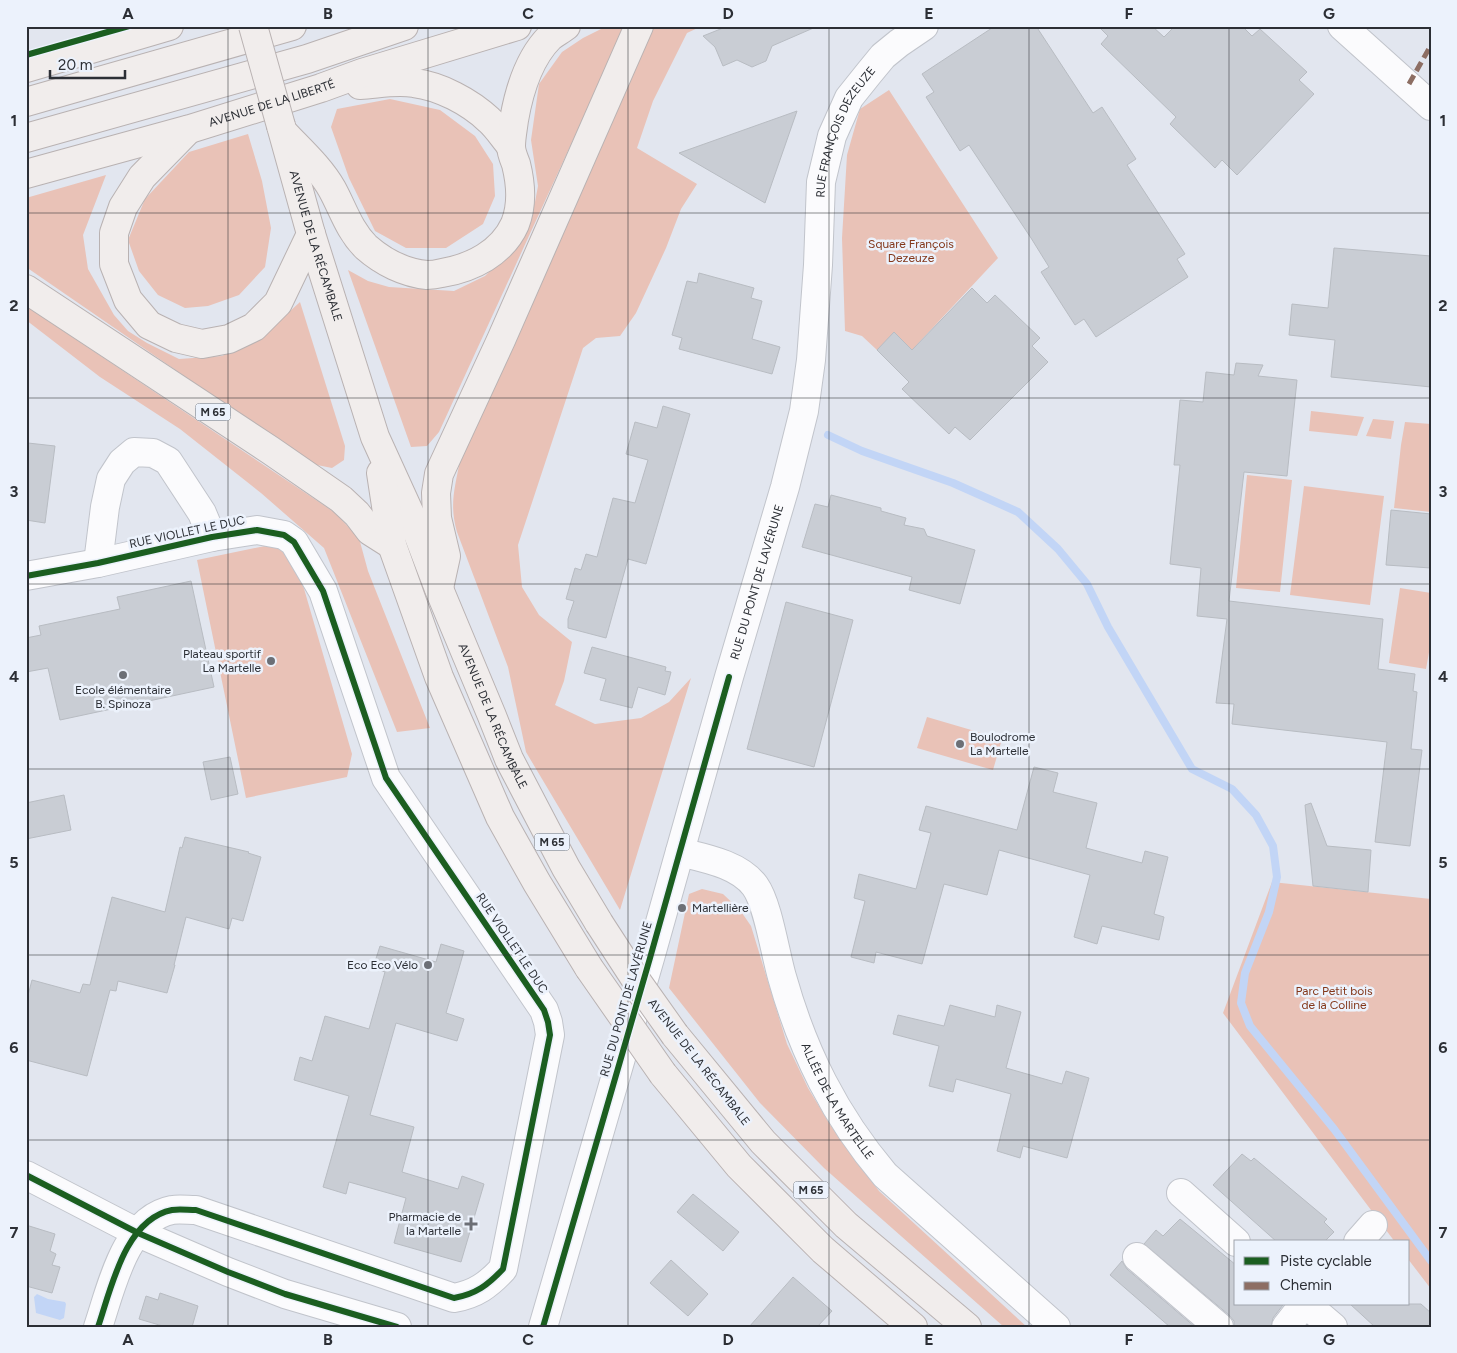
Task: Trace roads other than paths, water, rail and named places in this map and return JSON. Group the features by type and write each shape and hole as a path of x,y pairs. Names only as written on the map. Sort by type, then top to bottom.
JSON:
{"main road":[{"path":"26,68 169,26"},
{"name":"AVENUE DE LA RÉCAMBALE","path":"253,26 311,234 375,437 411,516 509,759 566,868 636,980 675,1035 763,1142 846,1224 967,1327"},
{"path":"26,102 292,26"},
{"path":"26,138 307,59 404,26"},
{"name":"AVENUE DE LA LIBERTÉ","path":"26,174 190,129 321,88 362,72 517,26"},
{"path":"283,129 317,167 332,188 349,226 366,247 383,260 404,270 429,275 470,265 490,255 506,239 515,224 520,204 521,183 511,146 517,102 524,80 550,38 566,26"},
{"path":"439,589 446,556 437,518 436,493 439,474 501,340 639,26"},
{"path":"321,88 390,82 413,82 432,87 467,104 490,120 511,146"},
{"path":"190,129 142,177 123,207 114,233 114,264 128,300 149,325 176,338 202,344 229,339 254,327 278,303 311,234"},
{"name":"M 65","path":"26,288 333,494 357,514 370,531 392,545"},
{"name":"AVENUE DE LA RÉCAMBALE","path":"375,437 392,545 440,677 500,817 589,968 663,1074 739,1166 823,1250 913,1327"}],"street":[{"name":"RUE FRANÇOIS DEZEUZE","path":"818,265 821,182 832,136 849,98 869,73 894,47 924,26"},
{"path":"1342,26 1431,106"},
{"name":"RUE DU PONT DE LAVÉRUNE","path":"543,1327 785,487 804,411 811,360 818,265"},
{"name":"RUE VIOLLET LE DUC","path":"98,563 105,507 111,479 122,462 134,452 153,453 168,461 202,513 212,537"},
{"name":"RUE VIOLLET LE DUC","path":"26,576 98,563 212,537 257,530 284,535 294,542 323,591 386,778 544,1010 550,1035 503,1269 493,1280 470,1295 454,1298 441,1295 196,1210 172,1210 147,1222 124,1251 98,1327"},
{"name":"ALLÉE DE LA MARTELLE","path":"680,852 733,868 754,885 762,898 782,977 795,1018 815,1069 838,1112 870,1157 885,1175 1056,1327"},
{"path":"26,1175 138,1233 285,1294 397,1327"},
{"path":"1181,1193 1234,1240"},
{"path":"1137,1256 1219,1327"},
{"path":"1286,1327 1303,1306"},
{"path":"1307,1306 1333,1327"}],"water":[{"path":"37,1294 48,1299 65,1302 64,1318 60,1320 36,1313 34,1297"}],"waterway":[{"path":"828,435 862,451 953,483 1018,512 1058,549 1087,584 1108,627 1192,769 1232,789 1256,815 1273,846 1277,877 1269,912 1245,973 1241,1003 1250,1026 1334,1129 1431,1261"}],"place":[{"name":"Plateau sportif La Martelle","path":"271,661"},
{"name":"Ecole élémentaire B. Spinoza","path":"123,675"},
{"name":"Boulodrome La Martelle","path":"960,744"},
{"name":"Martellière","path":"682,908"},
{"name":"Eco Eco Vélo","path":"428,965"},
{"name":"Pharmacie de la Martelle","path":"471,1224"}],"park label":[{"name":"Square François Dezeuze","path":"911,251"},
{"name":"Parc Petit bois de la Colline","path":"1334,998"}]}
